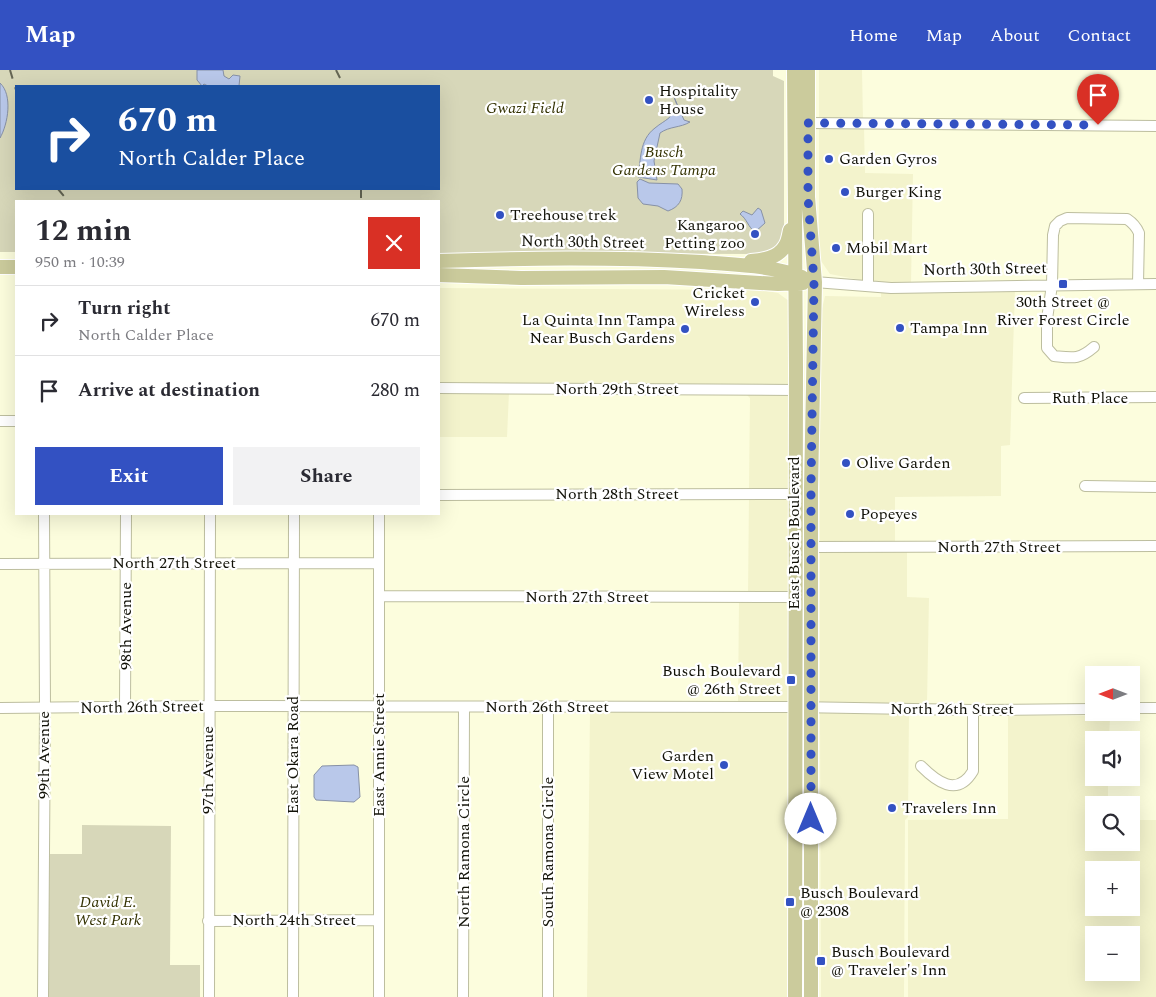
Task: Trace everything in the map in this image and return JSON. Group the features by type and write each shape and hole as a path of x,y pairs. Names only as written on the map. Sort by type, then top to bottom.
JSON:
{"main road":[{"path":"794,70 800,114 802,120 808,123"},
{"name":"East Busch Boulevard","path":"794,70 796,997"},
{"name":"East Busch Boulevard","path":"808,70 808,197 814,282 811,488 811,997"},
{"path":"724,264 768,259 780,252 785,246 794,217"},
{"name":"North 30th Street","path":"440,261 521,258 675,261 780,270 795,279"},
{"path":"0,267 15,267"},
{"name":"North 30th Street","path":"440,275 521,278 664,277 795,279 814,282"},
{"path":"795,494 801,497 803,501 803,538 805,543 812,547"},
{"path":"796,858 802,862 803,866 803,928 811,949"}],"street":[{"path":"808,123 1156,126"},
{"path":"868,214 868,286"},
{"path":"1094,347 1086,354 1076,358 1054,356 1047,348 1047,319 1052,285 1053,235 1055,226 1067,218 1127,219 1136,227 1139,233 1138,284"},
{"name":"North 30th Street","path":"814,282 891,288 1156,284"},
{"name":"North 29th Street","path":"440,388 796,390"},
{"name":"Ruth Place","path":"1024,398 1156,398"},
{"path":"0,421 15,421"},
{"path":"1086,486 1156,486"},
{"name":"North 28th Street","path":"440,494 795,494"},
{"name":"99th Avenue","path":"43,997 44,515"},
{"name":"98th Avenue","path":"125,707 126,515"},
{"name":"97th Avenue","path":"209,997 208,706 210,515"},
{"name":"East Okara Road","path":"293,997 294,515"},
{"name":"East Annie Street","path":"379,515 379,997"},
{"name":"North 27th Street","path":"812,547 1156,546"},
{"name":"North 27th Street","path":"0,564 379,563"},
{"name":"North 27th Street","path":"379,596 796,597"},
{"name":"North 26th Street","path":"0,708 208,706 1085,709"},
{"name":"North Ramona Circle","path":"463,997 464,707"},
{"name":"South Ramona Circle","path":"548,707 548,997"},
{"path":"1140,708 1156,708"},
{"path":"921,766 942,784 959,784 968,780 973,771 974,710"},
{"name":"North 24th Street","path":"208,921 293,919 379,920"}],"shaded area":[{"path":"819,70 862,70 863,120 819,119"},
{"path":"819,126 864,127 865,173 913,174 911,284 873,283 872,211 864,211 865,281 830,274 819,258"},
{"path":"440,288 761,290 778,293 789,301 790,386 440,385"},
{"path":"1015,289 1010,445 1001,446 1001,496 895,497 895,543 820,543 819,322 825,296 881,297 881,291"},
{"path":"440,392 509,392 507,437 440,437"},
{"path":"742,392 790,393 791,490 749,490 750,398 747,395 742,395"},
{"path":"749,497 791,497 791,594 748,594"},
{"path":"907,550 907,597 929,598 927,703 909,705 820,704 820,551"},
{"path":"739,601 791,601 791,704 738,704"},
{"path":"590,711 791,711 792,997 587,997"},
{"path":"820,711 909,713 908,817 905,820 904,997 821,997"},
{"path":"1008,716 1085,716 1085,721 1110,721 1109,731 1085,731 1085,786 1108,786 1108,796 1085,796 1085,851 1140,851 1140,820 1156,820 1156,997 908,997 908,820 1008,819"}],"green space":[{"name":"Busch Gardens Tampa","path":"0,70 773,70 773,76 784,81 784,236 775,249 760,254 440,253 440,200 15,200 15,252 0,252"},
{"name":"David E. West Park","path":"82,825 171,826 170,965 200,965 200,997 44,997 45,854 82,854"}],"water":[{"path":"197,70 223,70 224,76 229,79 233,75 240,76 239,85 201,85 197,80"},
{"path":"0,83 7,95 8,110 0,138"},
{"path":"674,97 684,120 690,122 660,133 654,161 657,180 638,177 643,144 655,128 673,114 677,105"},
{"path":"640,179 649,183 678,184 682,189 682,197 679,203 668,211 658,206 643,204 638,198 637,182"},
{"path":"758,208 761,210 765,223 755,232 740,214 743,211 752,215"},
{"path":"354,765 358,767 360,797 354,802 316,800 314,797 314,775 322,766"}],"railway":[{"path":"10,70 15,87"},
{"path":"336,70 344,85"},
{"path":"59,190 67,200"},
{"path":"361,190 361,200"}],"place":[{"name":"Hospitality House","path":"649,100"},
{"name":"Garden Gyros","path":"829,159"},
{"name":"Burger King","path":"845,192"},
{"name":"Treehouse trek","path":"500,215"},
{"name":"Kangaroo Petting zoo","path":"755,234"},
{"name":"Mobil Mart","path":"836,248"},
{"name":"30th Street @ River Forest Circle","path":"1063,284"},
{"name":"Cricket Wireless","path":"755,302"},
{"name":"Tampa Inn","path":"900,328"},
{"name":"La Quinta Inn Tampa Near Busch Gardens","path":"685,329"},
{"name":"Olive Garden","path":"846,463"},
{"name":"Popeyes","path":"850,514"},
{"name":"Busch Boulevard @ 26th Street","path":"791,680"},
{"name":"Garden View Motel","path":"724,765"},
{"name":"Travelers Inn","path":"892,808"},
{"name":"Busch Boulevard @ 2308","path":"790,902"},
{"name":"Busch Boulevard @ Traveler's Inn","path":"821,961"}],"route":[{"path":"811,819 811,488 814,282 808,197 808,123 1098,125"}],"park label":[{"name":"Gwazi Field","path":"525,108"}]}
